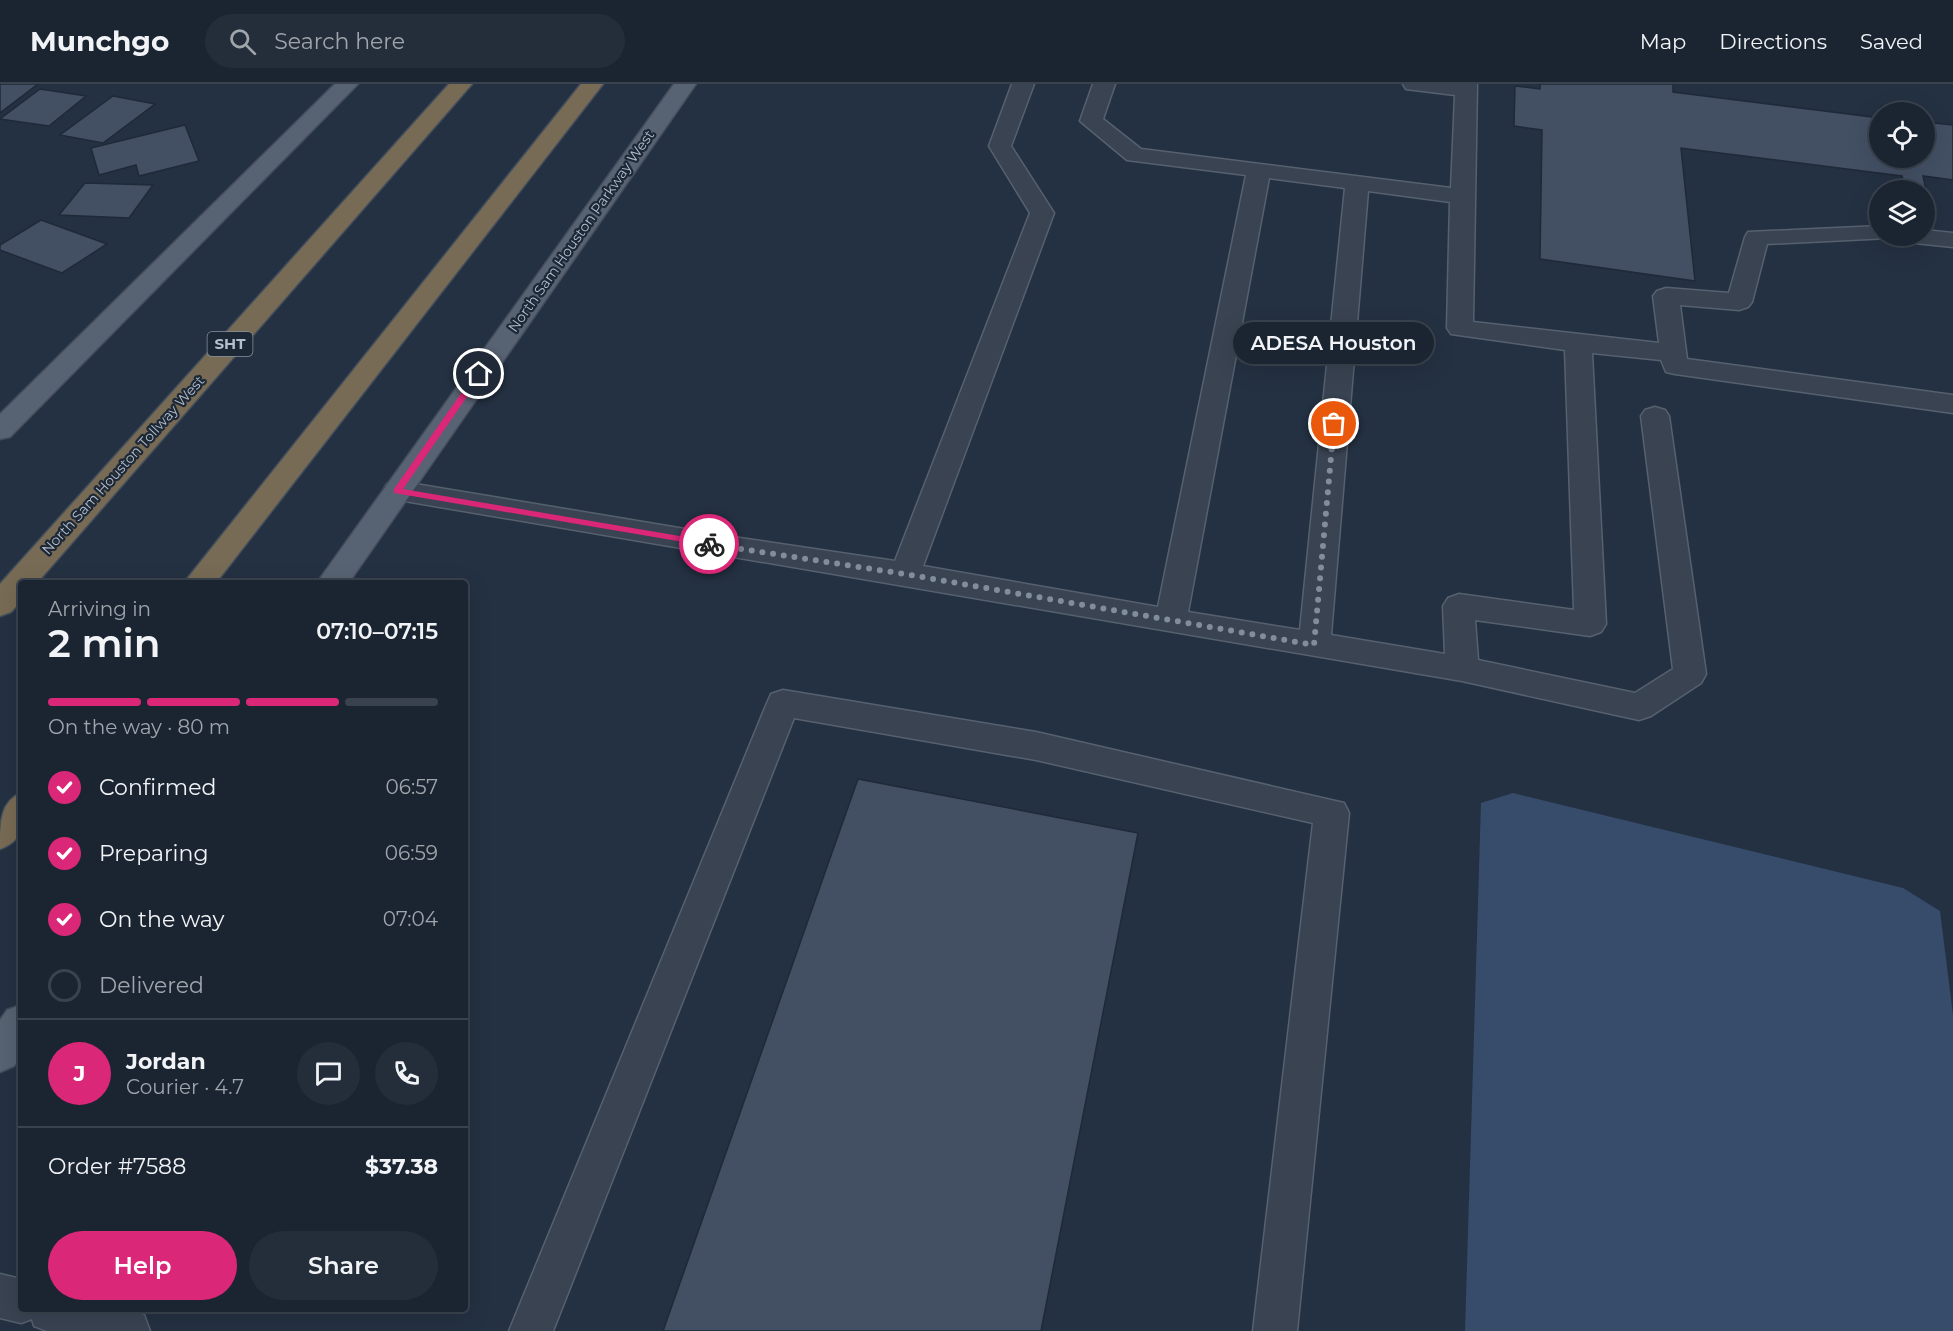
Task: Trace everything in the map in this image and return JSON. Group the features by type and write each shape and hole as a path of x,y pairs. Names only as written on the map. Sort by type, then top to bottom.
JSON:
{"highway":[{"name":"North Sam Houston Tollway West","path":"21,580 461,84"},
{"path":"201,580 592,84"},
{"name":"North Sam Houston Tollway West","path":"0,604 18,584"},
{"path":"0,834 18,811"}],"main road":[{"path":"0,430 347,84"},
{"name":"North Sam Houston Parkway West","path":"334,580 685,84"},
{"path":"0,1053 18,1027"}],"lane":[{"path":"905,574 1042,213 1000,146 1023,84"},
{"path":"1104,84 1091,121 1135,155 1462,197"},
{"path":"1414,84 1466,87 1460,328 1672,353"},
{"path":"1171,621 1259,170"},
{"path":"1314,645 1357,183"},
{"path":"1869,232 1757,237 1739,302 1666,296 1675,366 1953,404"},
{"path":"1935,239 1953,240"},
{"path":"1462,669 1459,606 1590,624 1578,343"},
{"path":"397,491 733,548 905,574 1462,669 1639,707 1690,674 1655,416"},
{"path":"531,1331 783,702 1036,747 1332,813 1275,1331"},
{"path":"0,1296 18,1300"},
{"path":"57,1312 128,1331"}],"water":[{"path":"1513,793 1903,888 1940,911 1953,1015 1953,1331 1465,1331 1481,803"}],"building":[{"path":"0,84 38,84 0,113"},
{"path":"1540,84 1673,84 1673,92 1869,117 1869,168 1935,168 1935,123 1953,125 1953,180 1923,176 1924,180 1903,180 1902,176 1681,148 1695,281 1540,259 1542,130 1514,126 1515,86 1540,89"},
{"path":"40,89 86,96 49,126 0,119"},
{"path":"113,96 155,104 103,143 60,135"},
{"path":"185,125 199,161 139,176 136,165 99,175 91,148"},
{"path":"85,183 153,185 129,218 59,215"},
{"path":"41,220 107,244 62,273 0,250 0,245"},
{"path":"858,779 1138,833 1041,1331 663,1331"}],"way so far":[{"path":"709,544 905,574 1314,645 1334,424"}],"place":[{"name":"ADESA Houston","path":"1334,424"}],"route":[{"path":"479,374 397,491 709,544"}]}
